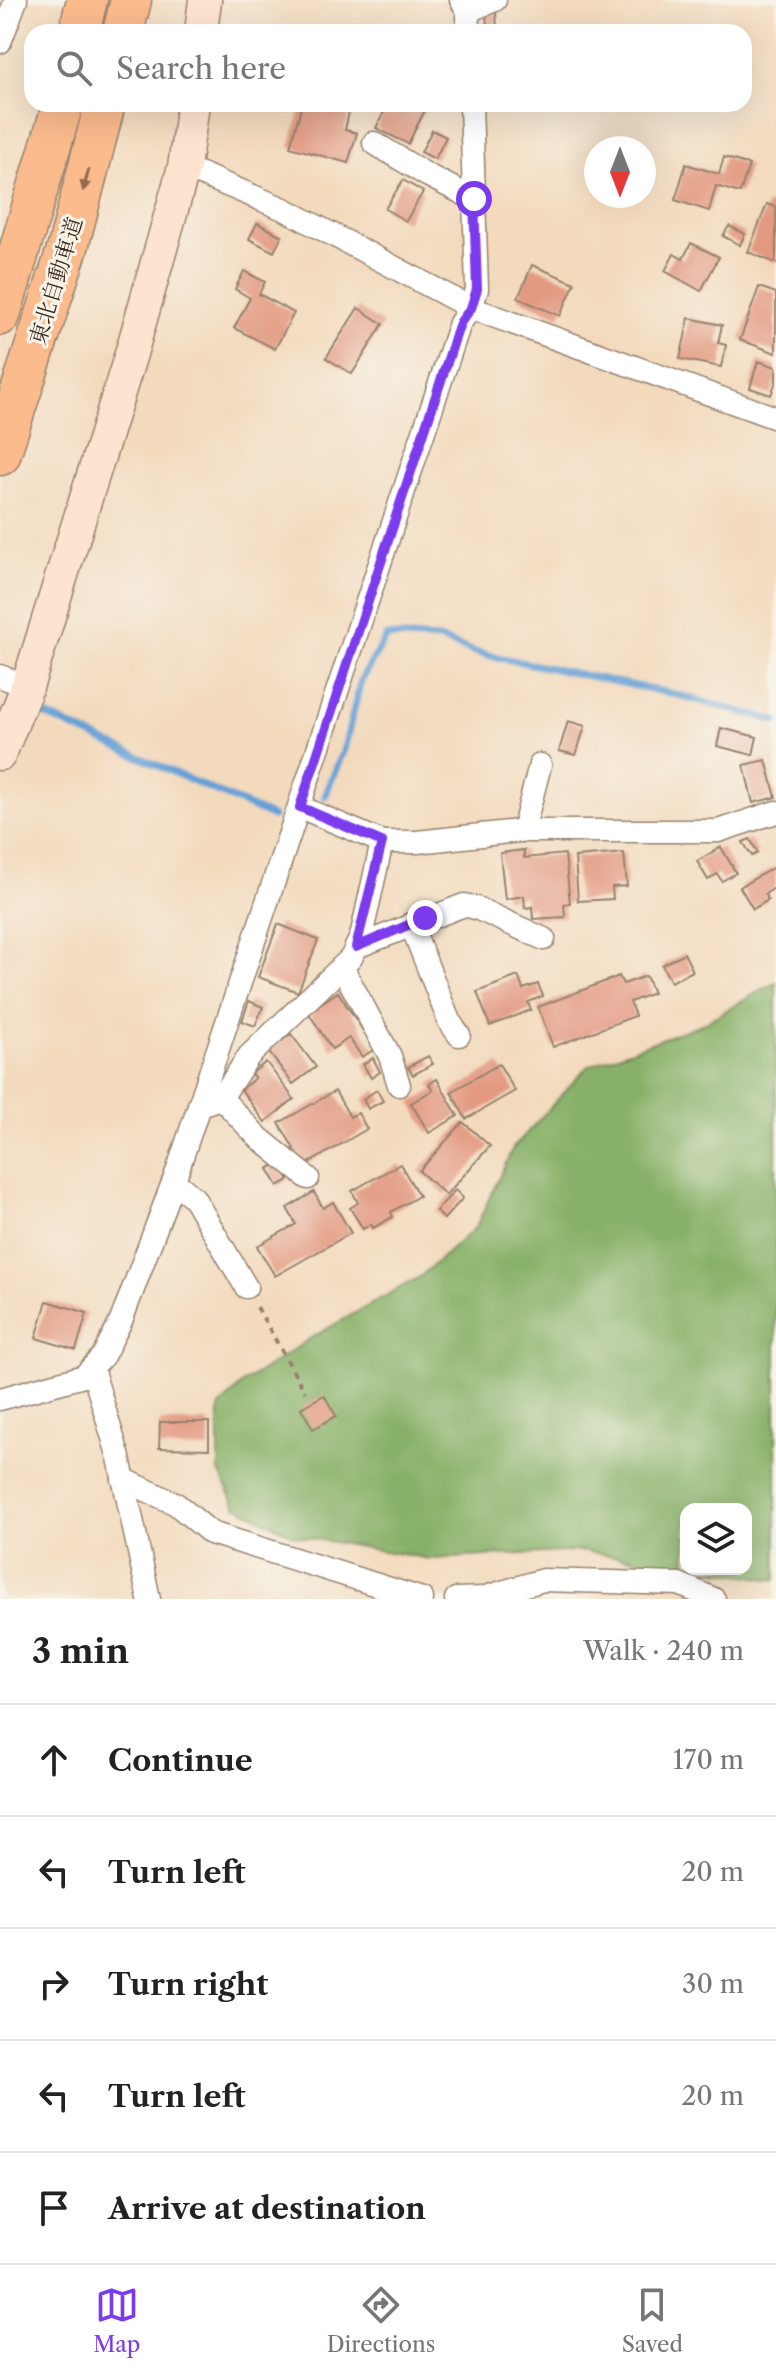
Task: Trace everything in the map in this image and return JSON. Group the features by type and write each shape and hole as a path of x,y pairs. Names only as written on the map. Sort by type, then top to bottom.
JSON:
{"highway":[{"path":"81,24 87,0"},
{"path":"125,24 131,0"},
{"name":"東北自動車道","path":"0,315 61,112"},
{"name":"東北自動車道","path":"0,455 68,247 103,112"}],"street":[{"path":"0,42 16,0"},
{"path":"202,24 205,0"},
{"path":"465,14 495,0"},
{"path":"0,754 13,682 131,354 184,167 192,112"},
{"path":"0,1399 84,1376 103,1356 121,1321 174,1181 210,1101 300,807 460,323 471,308 477,289 471,112"},
{"path":"374,143 474,199"},
{"path":"184,167 286,210 471,308 776,418"},
{"path":"523,831 540,765"},
{"path":"300,807 382,842 417,842 523,831 718,831 776,812"},
{"path":"210,1101 249,1056 351,958 382,842"},
{"path":"356,947 464,905 544,939"},
{"path":"411,924 449,1021 459,1035"},
{"path":"342,967 390,1056 399,1085"},
{"path":"210,1101 308,1178"},
{"path":"174,1181 194,1198 246,1287"},
{"path":"92,1368 123,1479 149,1599"},
{"path":"123,1479 176,1504 211,1533 422,1599"},
{"path":"456,1599 482,1598 543,1580 679,1584 714,1599"}],"path":[{"path":"246,1287 305,1392"}],"green space":[{"path":"776,982 776,1580 743,1575 752,1575 752,1503 680,1503 680,1565 580,1551 430,1559 293,1535 236,1506 219,1472 219,1408 242,1384 314,1336 421,1276 476,1227 513,1148 588,1066 702,1024"}],"building":[{"path":"496,9 497,24 487,24 486,10"},
{"path":"300,112 349,112 345,130 357,133 348,163 290,147"},
{"path":"384,112 424,112 408,144 376,128"},
{"path":"432,130 446,137 435,159 421,152"},
{"path":"724,157 749,165 740,193 716,186 709,211 675,200 686,164 719,174"},
{"path":"403,180 423,192 406,221 385,209"},
{"path":"767,204 776,207 776,263 748,252"},
{"path":"257,223 282,236 274,252 249,239"},
{"path":"729,226 745,234 740,245 723,236"},
{"path":"691,243 719,257 701,291 665,271 674,254 683,259"},
{"path":"532,265 575,283 560,316 518,298"},
{"path":"244,271 265,282 259,294 294,313 275,349 234,328 250,298 235,289"},
{"path":"759,287 776,293 776,353 740,340"},
{"path":"358,308 383,324 352,374 326,358"},
{"path":"689,318 722,325 718,343 726,345 721,367 680,359"},
{"path":"758,361 776,367 776,381 771,395 750,388"},
{"path":"568,721 585,726 576,755 559,751"},
{"path":"721,728 757,737 753,755 717,746"},
{"path":"766,760 776,797 753,803 744,765"},
{"path":"750,839 758,853 752,856 743,842"},
{"path":"721,847 736,873 722,881 717,874 708,880 697,861"},
{"path":"524,850 524,858 565,854 570,903 564,904 565,917 533,919 532,907 525,908 524,896 505,899 500,853"},
{"path":"624,853 627,886 612,887 613,899 578,901 575,857"},
{"path":"776,866 776,887 765,894 768,900 753,909 740,887"},
{"path":"278,924 318,940 298,992 258,977"},
{"path":"684,953 693,971 671,982 662,965"},
{"path":"518,976 523,989 538,984 543,996 528,1002 531,1010 490,1026 477,992"},
{"path":"619,976 623,984 646,976 653,993 630,1002 635,1016 553,1047 538,1007"},
{"path":"338,992 375,1049 362,1057 349,1038 332,1049 308,1012"},
{"path":"249,1001 263,1007 255,1026 242,1021"},
{"path":"291,1034 316,1067 293,1084 268,1051"},
{"path":"428,1056 433,1064 413,1075 408,1067"},
{"path":"373,1058 380,1072 371,1078 363,1064"},
{"path":"266,1062 294,1099 265,1122 241,1090 255,1078 251,1074"},
{"path":"499,1064 515,1091 466,1119 451,1092"},
{"path":"437,1079 458,1116 429,1133 411,1103 433,1090 429,1084"},
{"path":"377,1090 383,1101 368,1109 363,1099"},
{"path":"335,1091 350,1117 358,1113 367,1129 304,1166 279,1123"},
{"path":"463,1122 490,1146 446,1195 419,1171"},
{"path":"279,1163 289,1180 278,1186 268,1169"},
{"path":"400,1164 419,1196 391,1212 393,1217 373,1228 371,1224 363,1229 350,1208 358,1203 352,1191"},
{"path":"455,1190 463,1198 444,1219 436,1211"},
{"path":"314,1192 323,1208 333,1202 351,1233 275,1276 257,1246 296,1224 287,1208"},
{"path":"47,1301 87,1313 76,1350 36,1338"},
{"path":"324,1395 336,1416 313,1429 301,1408"},
{"path":"160,1422 209,1422 209,1449 159,1448"}],"waterway":[{"path":"325,796 344,749 361,680 387,636 439,639 478,653 674,694 776,721"},
{"path":"43,714 273,817"}],"route":[{"path":"425,918 356,947 361,937 382,842 300,807 460,323 471,308 477,289 474,199"}]}
